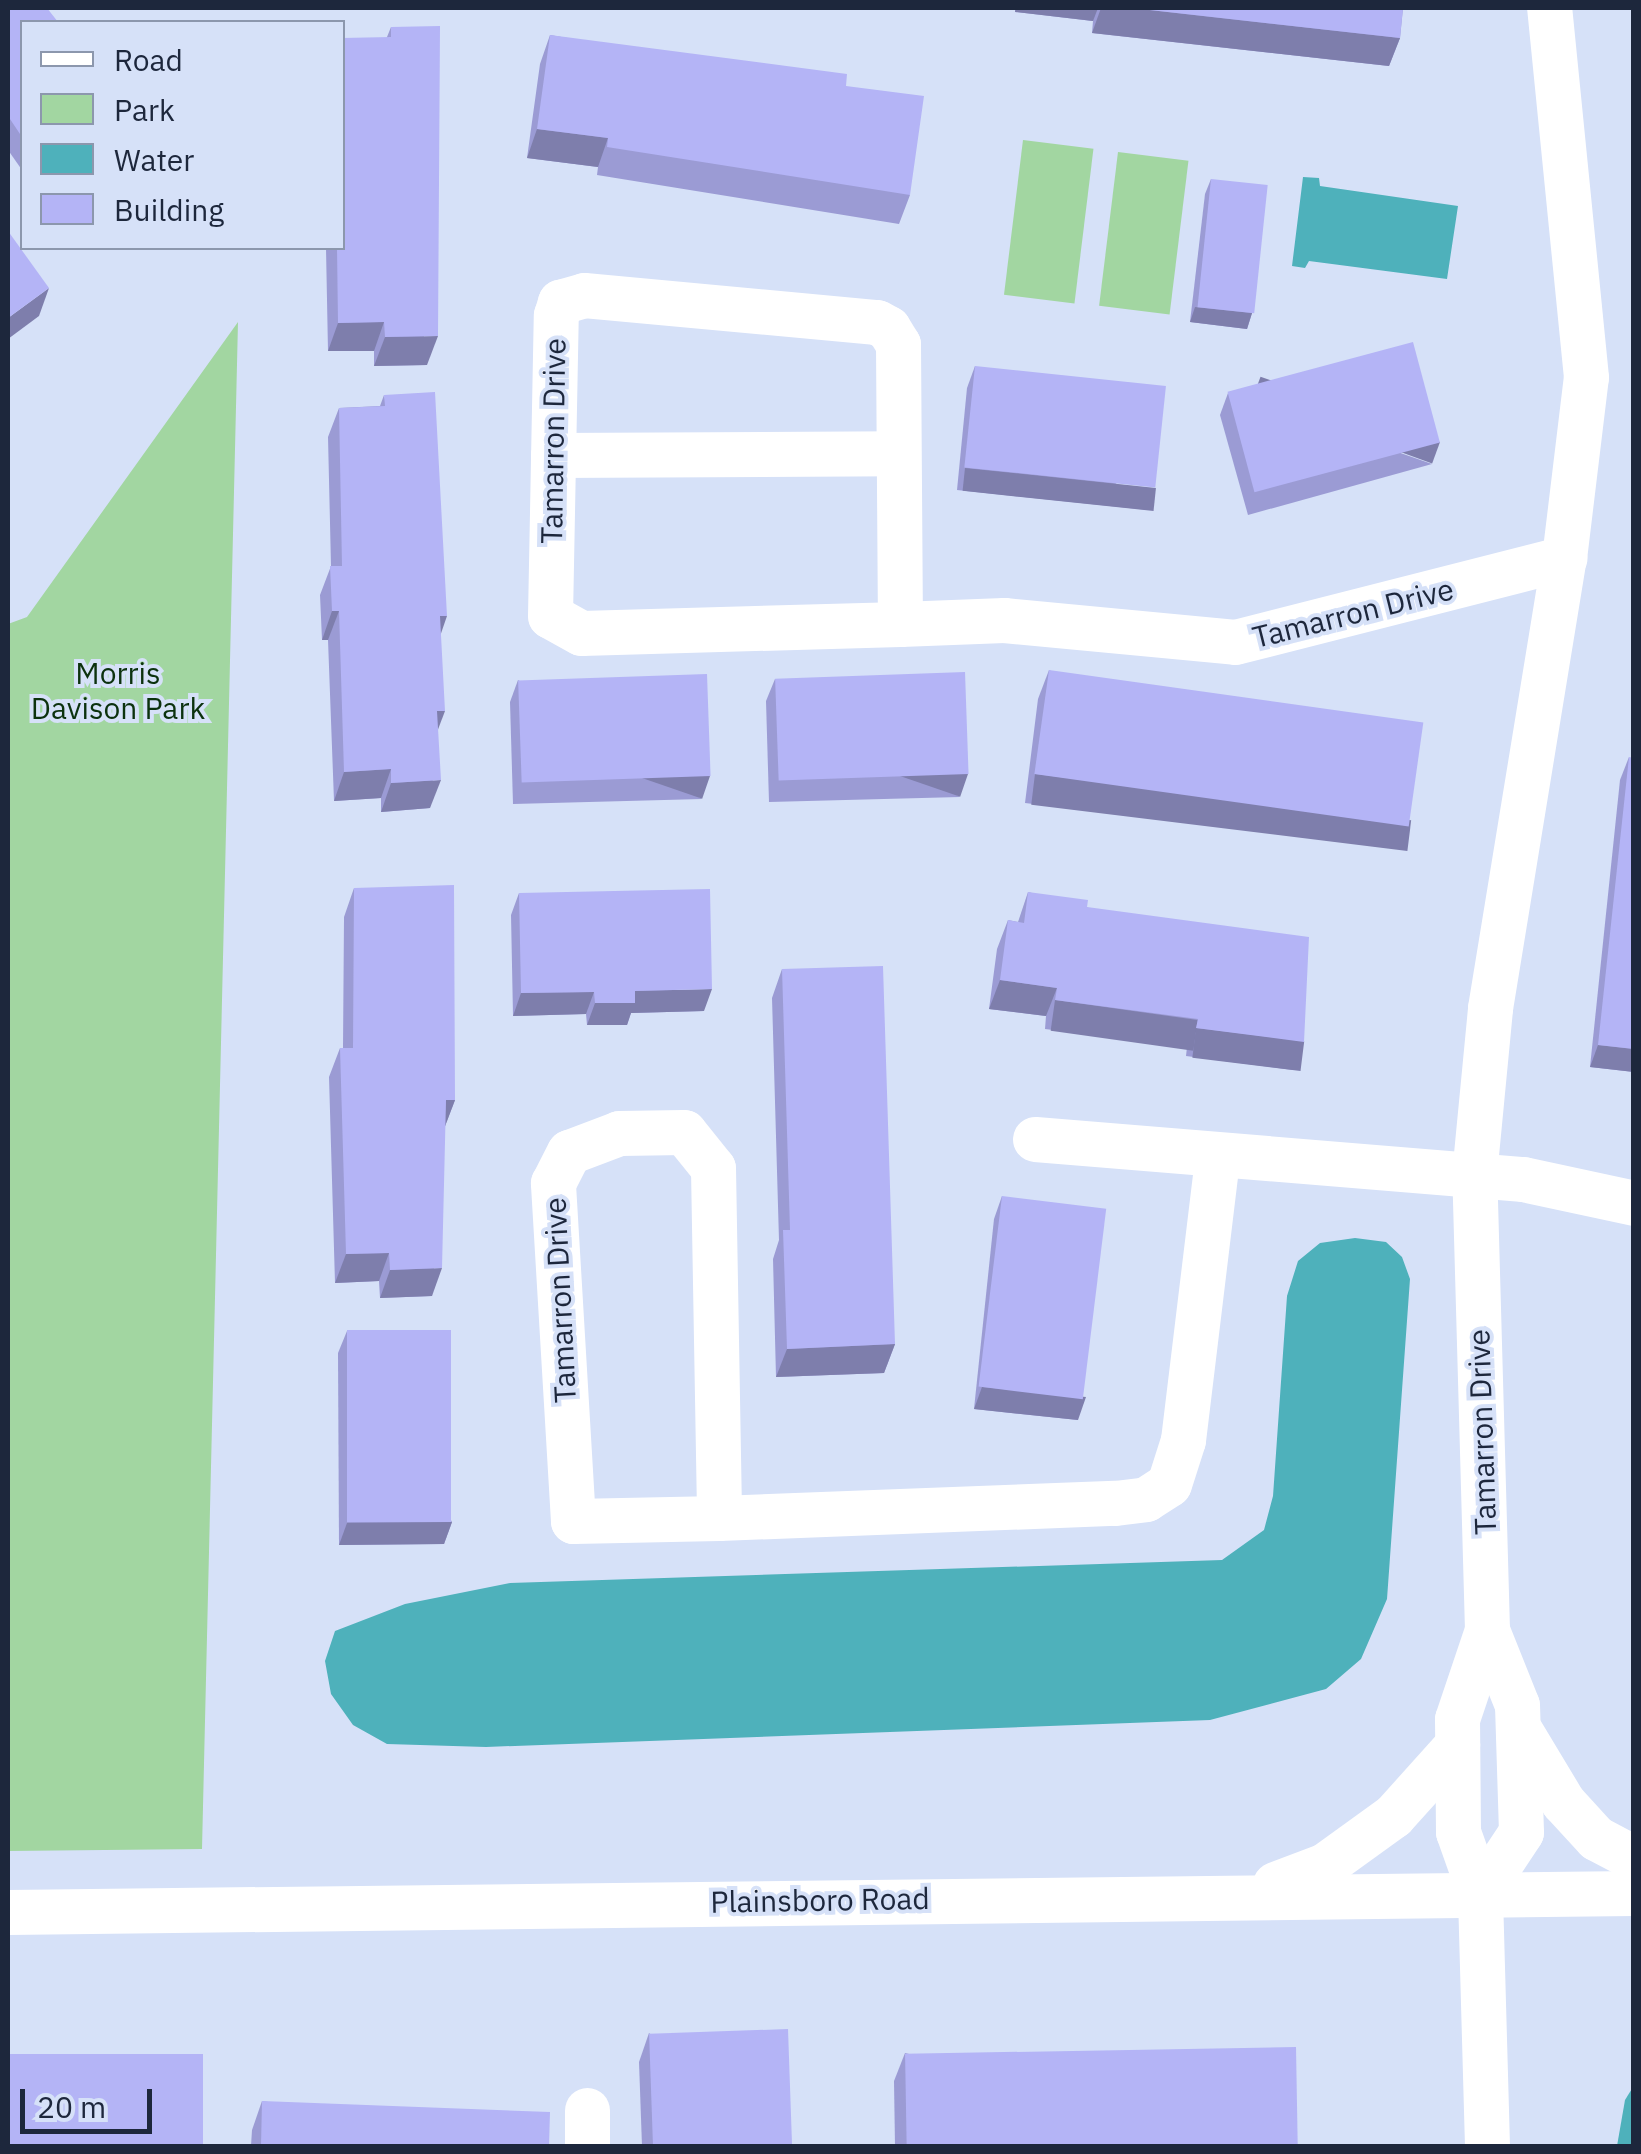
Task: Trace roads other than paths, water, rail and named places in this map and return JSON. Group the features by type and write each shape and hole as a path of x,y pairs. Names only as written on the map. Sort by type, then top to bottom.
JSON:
{"street":[{"name":"Tamarron Drive","path":"1480,1894 1521,1832 1517,1705 1487,1630 1474,1175 1490,1008 1564,558 1586,377 1549,8"},
{"name":"Tamarron Drive","path":"900,624 898,344 876,322 584,295 560,302 556,315 550,616 568,630 900,624 1004,620 1235,642 1564,558"},
{"path":"553,455 898,454"},
{"name":"Tamarron Drive","path":"718,1518 713,1168 684,1132 619,1133 569,1152 552,1183 573,1521 718,1518 1116,1504 1146,1498 1168,1484 1184,1440 1217,1158"},
{"path":"1035,1139 1217,1158 1474,1175 1634,1202"},
{"name":"Tamarron Drive","path":"1480,1894 1458,1832 1456,1719 1487,1630"},
{"path":"1518,1726 1563,1802 1596,1838 1634,1858"},
{"path":"1248,1894 1325,1865 1393,1816 1457,1745"},
{"name":"Plainsboro Road","path":"8,1912 1248,1894 1634,1893"},
{"path":"1480,1894 1487,2146"}],"water":[{"path":"1303,177 1319,178 1320,186 1458,206 1447,279 1309,261 1305,268 1292,266"},
{"path":"1355,1238 1386,1242 1402,1257 1410,1279 1387,1599 1361,1659 1326,1689 1210,1720 486,1747 387,1744 353,1725 331,1694 325,1661 335,1631 405,1604 510,1583 1222,1560 1264,1530 1273,1496 1287,1296 1298,1261 1320,1243"},
{"path":"1633,2087 1633,2146 1617,2146 1625,2100"}],"park label":[{"name":"Morris Davison Park","path":"118,690"}]}
